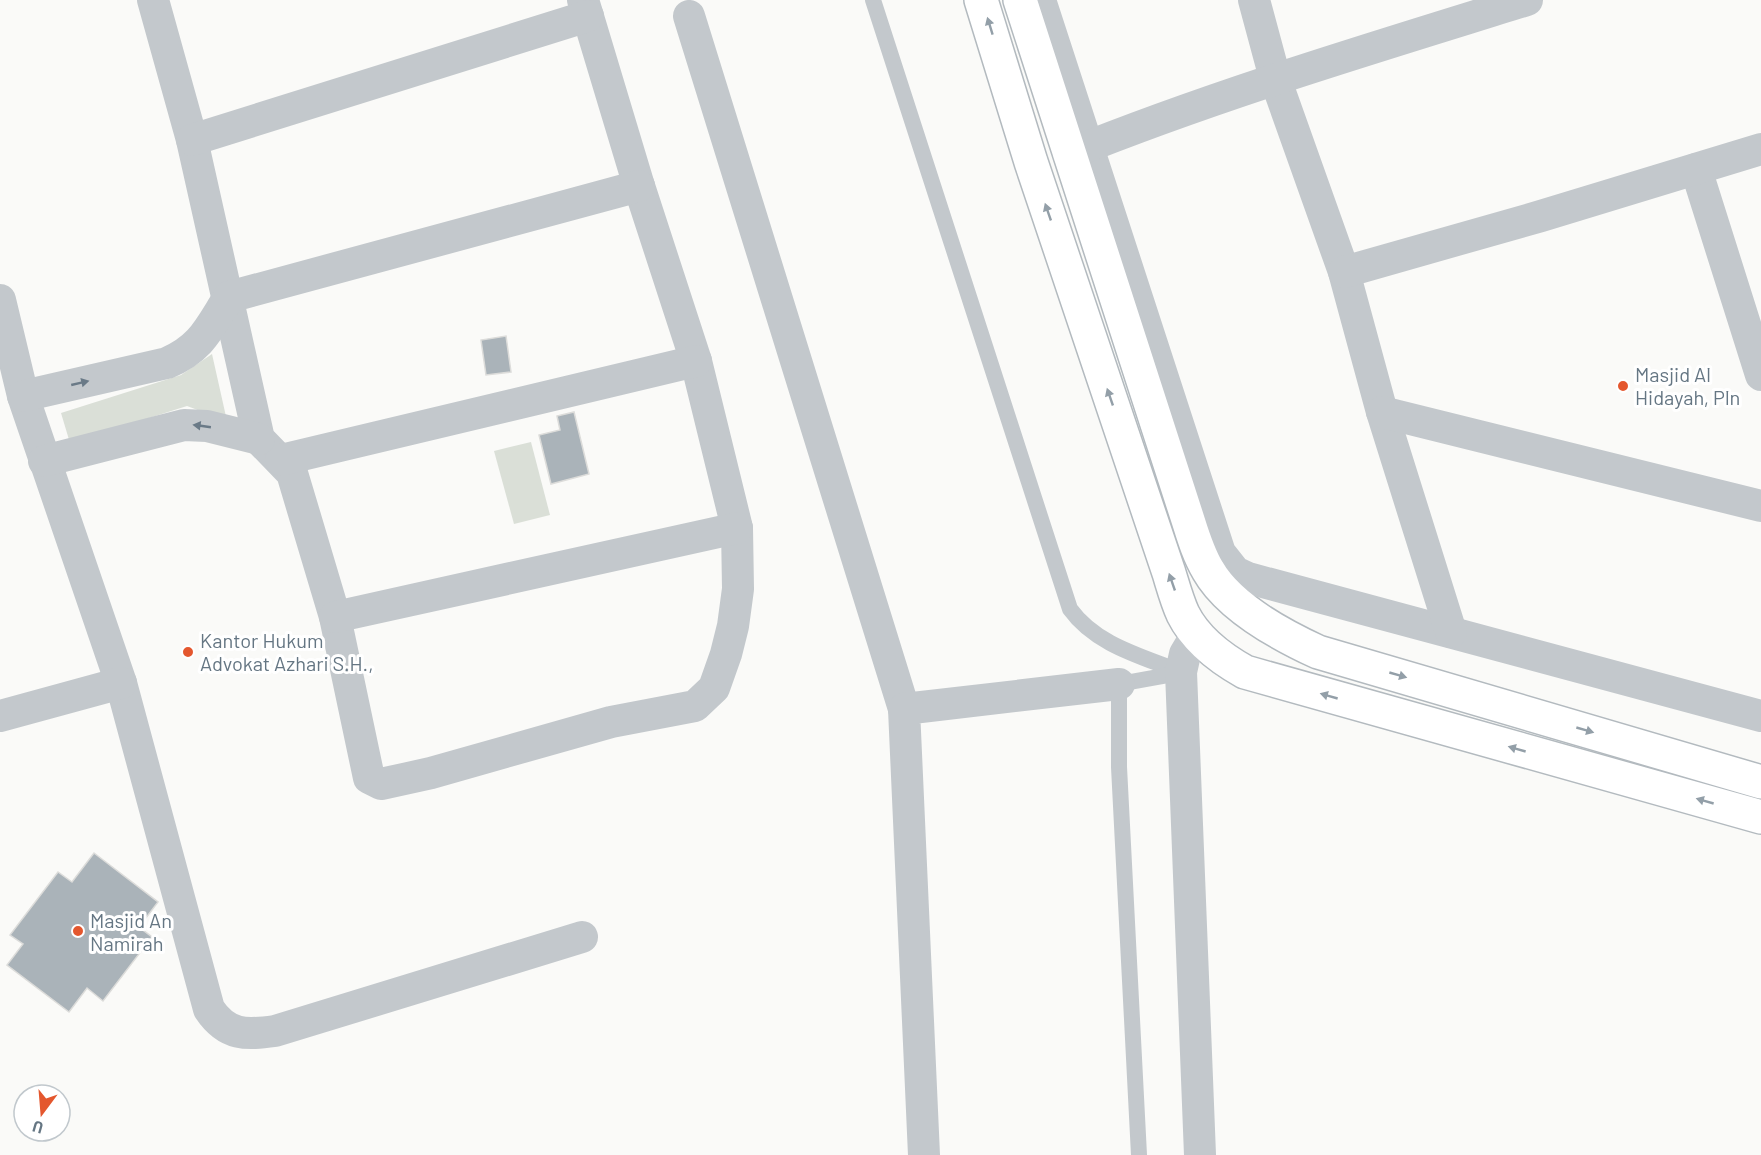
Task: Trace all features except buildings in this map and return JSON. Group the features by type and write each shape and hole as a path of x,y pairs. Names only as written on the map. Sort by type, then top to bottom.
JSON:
{"main road":[{"path":"981,0 1031,162 1183,614 1197,634 1222,659 1245,672 1761,817"},
{"path":"1020,0 1078,150 1198,550 1209,572 1243,608 1266,625 1318,652 1761,782"}],"street":[{"path":"153,0 192,140 229,297 270,450"},
{"path":"1040,0 1078,150 1220,553 1235,572 1248,578 1761,716"},
{"path":"1254,0 1275,78 1344,272 1382,412 1452,632"},
{"path":"1078,150 1275,78 1527,0"},
{"path":"44,461 184,425 207,426 270,450 292,473 335,617 369,778 381,784 431,773 611,722 695,706 714,688 733,626 738,589 737,528 696,361 639,186 586,8 192,140"},
{"path":"689,8 904,709 924,1155"},
{"path":"1344,272 1541,216 1761,149"},
{"path":"1696,169 1761,375"},
{"path":"23,396 167,363 184,356 206,335 229,297 639,186"},
{"path":"0,300 23,396 121,684 209,1009 217,1021 228,1029 239,1032 258,1034 275,1031 582,937"},
{"path":"270,450 696,361"},
{"path":"1382,412 1761,506"},
{"path":"335,617 737,528"},
{"path":"1197,634 1185,654 1181,672 1200,1155"},
{"path":"0,716 121,684"},
{"path":"904,709 1119,684"}],"lane":[{"path":"873,0 1070,609 1089,631 1107,643 1181,672"},
{"path":"1139,1155 1119,767 1119,684 1181,672"}],"shaded area":[{"path":"212,354 227,421 187,406 70,443 61,413 181,375"},
{"path":"531,442 550,515 514,524 494,451"}],"place":[{"name":"Masjid Al Hidayah, Pln","path":"1623,386"},
{"name":"Kantor Hukum Advokat Azhari S.H.,","path":"188,652"},
{"name":"Masjid An Namirah","path":"78,931"}]}
